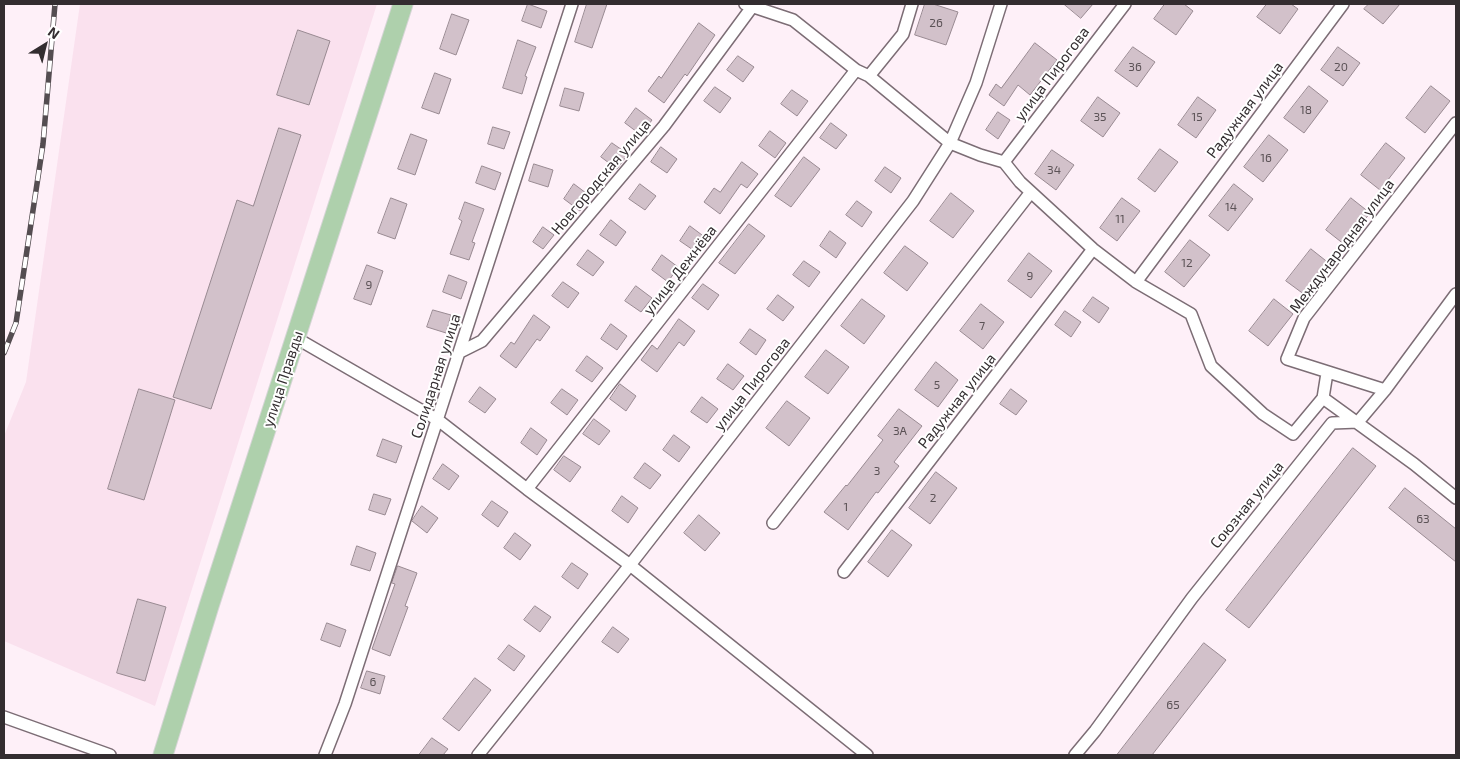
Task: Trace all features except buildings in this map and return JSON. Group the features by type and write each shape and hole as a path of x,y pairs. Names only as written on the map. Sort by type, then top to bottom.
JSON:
{"main road":[{"name":"улица Правды","path":"163,755 403,4"}],"street":[{"name":"Солидарная улица","path":"325,755 345,704 572,4"},
{"path":"869,76 903,34 912,4"},
{"name":"улица Пирогова","path":"478,755 630,565 913,201 950,143 976,82 1001,4"},
{"name":"улица Пирогова","path":"1004,162 1125,4"},
{"name":"Радужная улица","path":"1136,282 1343,4"},
{"path":"748,5 793,20 856,70 869,76 950,143 1004,162 1020,182 1093,249 1136,282 1191,314 1211,366 1263,414 1293,434 1323,398 1327,373"},
{"name":"Новгородская улица","path":"460,352 482,341 664,126 748,5"},
{"name":"улица Дежнёва","path":"527,489 856,70"},
{"name":"Международная улица","path":"1385,390 1287,359 1304,318 1456,122"},
{"path":"773,523 1031,192"},
{"name":"Радужная улица","path":"844,572 1093,249"},
{"path":"1358,422 1385,390 1456,294"},
{"path":"296,338 438,420 630,565 867,755"},
{"path":"1323,398 1358,422 1456,498"},
{"name":"Союзная улица","path":"1075,755 1095,731 1192,598 1332,423 1358,422"},
{"path":"4,717 110,755"}],"shaded area":[{"path":"80,4 377,4 155,706 4,641 4,436 26,382"}],"railway":[{"path":"4,353 16,323 43,144 55,4"}]}
